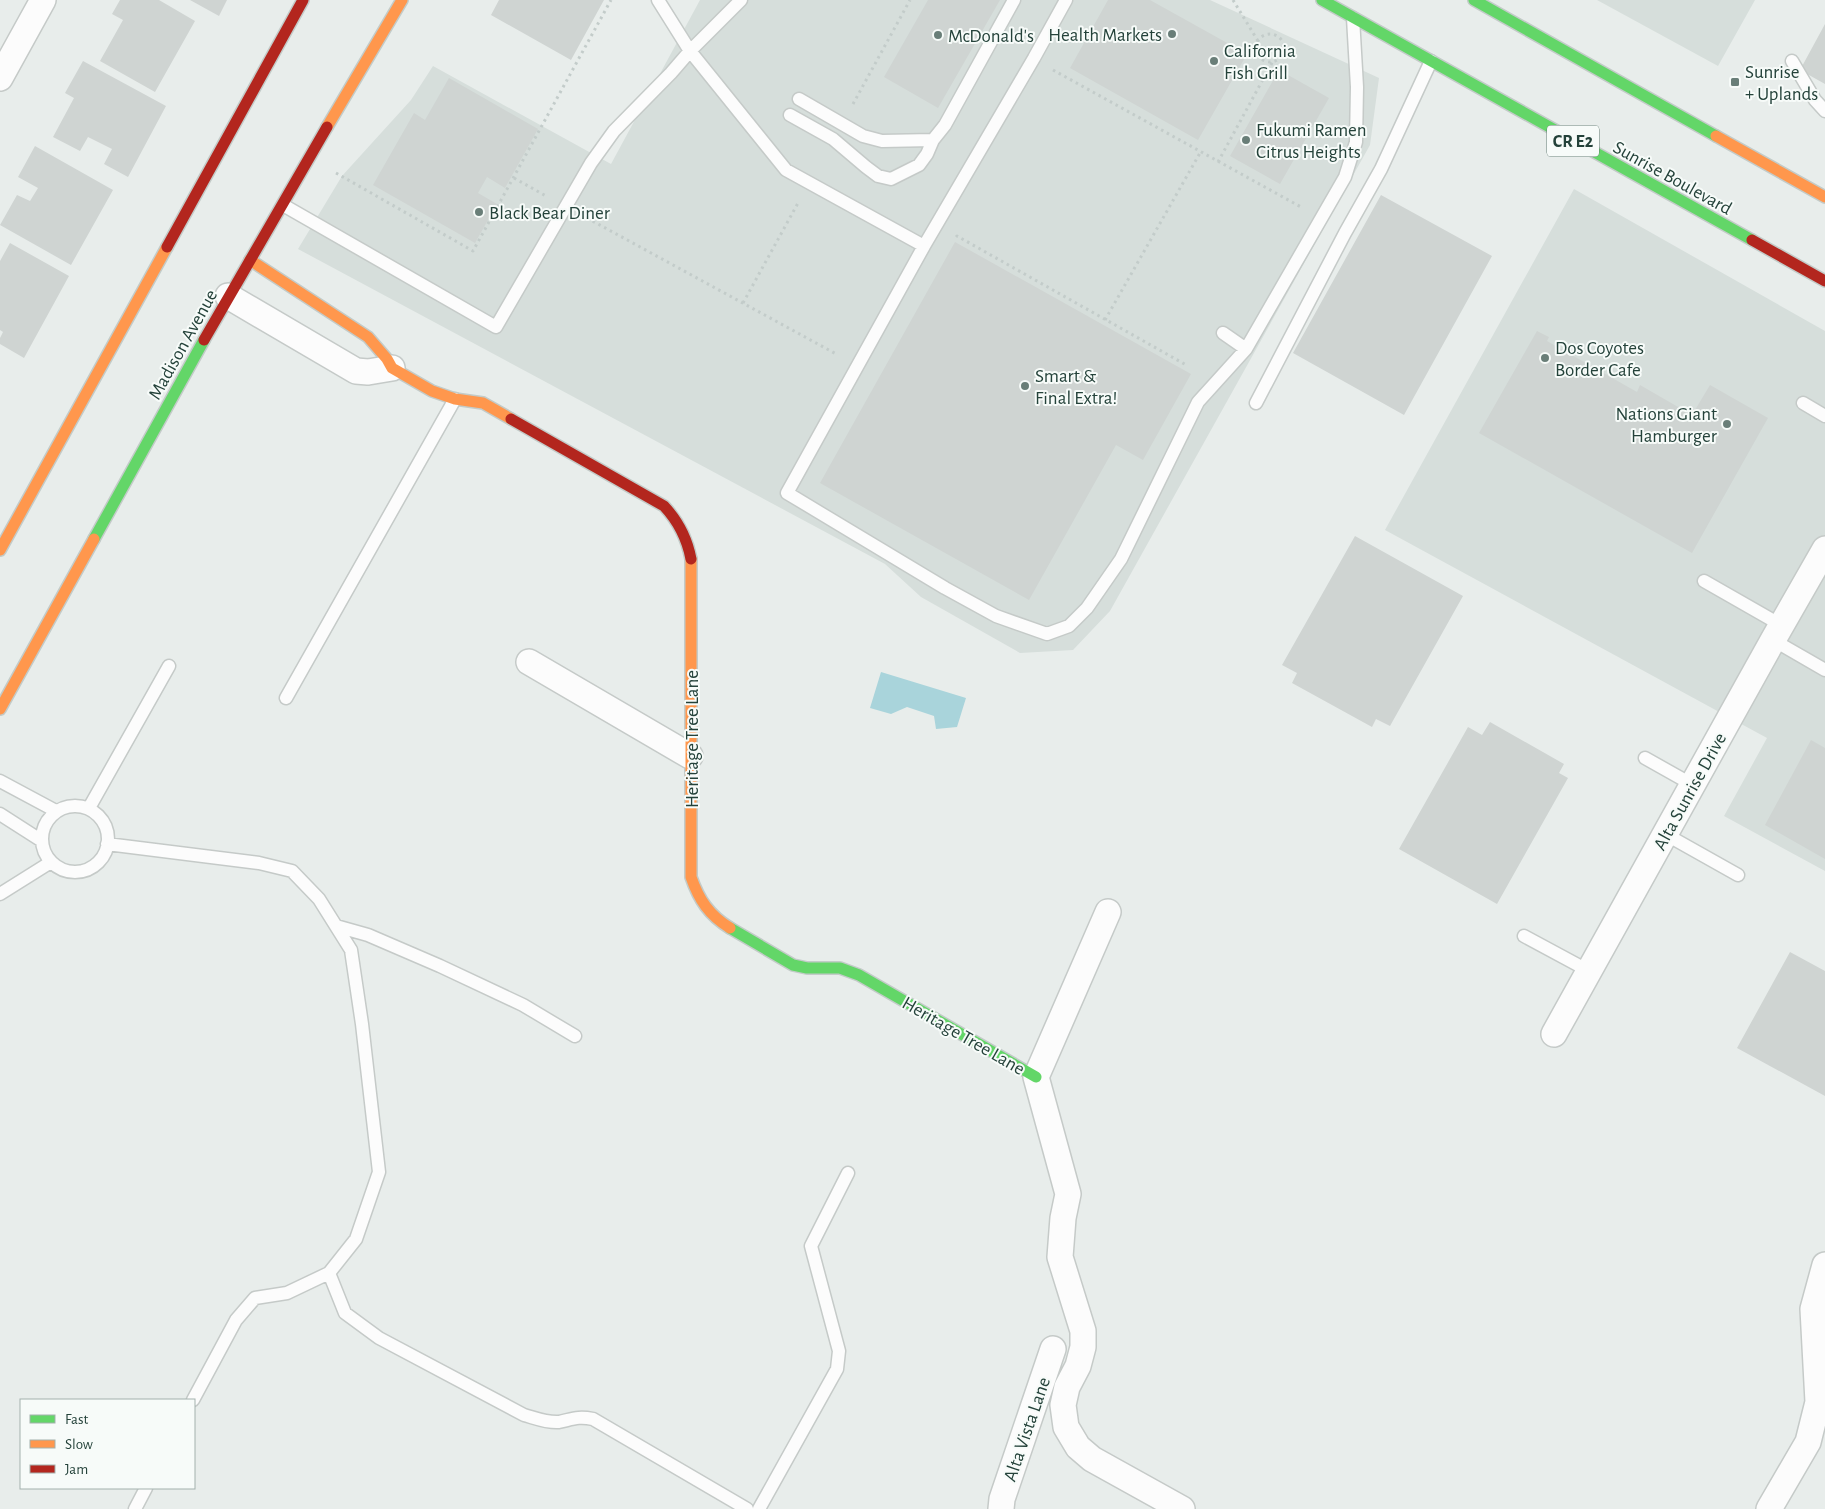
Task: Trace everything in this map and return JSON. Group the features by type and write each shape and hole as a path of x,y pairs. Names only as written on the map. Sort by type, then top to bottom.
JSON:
{"main road":[{"path":"0,550 303,0"},
{"name":"Madison Avenue","path":"0,709 228,296 283,206 402,0"},
{"name":"Sunrise Boulevard","path":"1322,0 1825,281"},
{"path":"1474,0 1825,197"},
{"name":"Heritage Tree Lane","path":"250,260 368,337 387,359 392,368 432,391 454,399 483,403 664,506 677,519 688,542 691,562 690,756 692,877 698,896 711,914 727,927 793,965 807,968 840,968 859,975 1036,1077"}],"street":[{"path":"0,78 43,0"},
{"path":"228,296 356,370 368,372 392,368"},
{"name":"Alta Sunrise Drive","path":"1554,1034 1825,549"},
{"path":"529,662 690,756"},
{"name":"Heritage Tree Lane","path":"1108,912 1036,1077 1068,1194 1063,1218 1060,1257 1083,1331 1083,1347 1078,1366 1067,1387 1064,1405 1066,1427 1078,1447 1092,1458 1182,1509"},
{"path":"1769,1509 1808,1442 1818,1402 1813,1309 1825,1265"},
{"name":"Alta Vista Lane","path":"1001,1509 1002,1498 1053,1349"}],"lane":[{"path":"658,0 690,50 786,170 924,246"},
{"path":"283,206 496,327 591,163 614,131 671,73 690,50 741,0"},
{"path":"790,115 833,139 878,176 890,179 919,165 927,154 933,140 945,125 1014,0"},
{"path":"1066,0 924,246 787,493 944,588 996,616 1047,634 1069,626 1092,601 1121,559 1198,402 1246,349 1345,177 1356,142 1357,87 1354,18"},
{"path":"1256,403 1391,148 1430,61"},
{"path":"1792,61 1815,100 1825,111"},
{"path":"799,100 863,136 882,141 933,140"},
{"path":"1223,333 1246,349"},
{"path":"286,698 454,399"},
{"path":"1803,403 1825,416"},
{"path":"1704,581 1777,632 1825,670"},
{"path":"89,808 169,666"},
{"path":"1645,758 1693,785"},
{"path":"0,781 56,811"},
{"path":"67,806 89,808 98,815 105,825 107,844 104,854 97,863 89,868 69,871 59,868 51,862 45,852 42,841 43,830 48,819 56,811 67,806"},
{"path":"0,814 42,841"},
{"path":"1665,834 1738,875"},
{"path":"107,844 259,863 292,871 319,899 350,950 366,1051 379,1172 356,1239 329,1273 287,1293 256,1298 236,1320 194,1399"},
{"path":"0,894 51,862"},
{"path":"336,926 368,934 440,966 523,1005 575,1036"},
{"path":"1524,936 1589,972"},
{"path":"759,1509 838,1369 839,1351 811,1246 848,1173"},
{"path":"329,1273 345,1313 379,1338 524,1414 542,1420 557,1422 580,1416 593,1419 747,1509"},
{"path":"135,1509 145,1489"}],"path":[{"path":"335,173 474,251 611,0"},
{"path":"1233,0 1258,41"},
{"path":"1265,35 1278,36 1284,48 1283,53 1277,60 1264,60 1258,54 1256,45 1258,41 1265,35"},
{"path":"1218,162 1273,61"},
{"path":"1053,70 1306,210"},
{"path":"1105,320 1200,153"},
{"path":"514,178 858,366"},
{"path":"952,244 957,236 1188,366"}],"shaded area":[{"path":"700,0 1210,0 1379,78 1370,145 1110,611 1073,650 1020,653 921,597 885,564 298,249 342,176 411,100 433,66 611,164"},
{"path":"1597,0 1755,0 1718,66"},
{"path":"1574,189 1825,331 1825,871 1724,816 1767,738 1385,530"}],"water":[{"path":"881,672 966,698 957,727 936,729 934,716 907,707 891,714 870,708"}],"building":[{"path":"120,0 159,0 195,21 155,92 100,61 123,20 112,14"},
{"path":"190,0 227,0 219,16"},
{"path":"499,0 604,0 571,60 491,15"},
{"path":"928,0 1000,0 938,108 884,77"},
{"path":"1108,0 1150,0 1247,54 1198,140 1070,68"},
{"path":"1825,24 1825,84 1800,70"},
{"path":"83,61 166,106 128,177 104,164 112,149 88,137 80,151 53,137 74,98 65,93"},
{"path":"1279,70 1329,98 1280,184 1230,156"},
{"path":"449,78 538,129 505,188 487,177 478,193 497,204 475,243 373,185 414,113 425,120"},
{"path":"35,146 113,190 71,265 0,225 17,195 30,201 38,188 18,177"},
{"path":"1381,195 1492,256 1404,415 1293,353"},
{"path":"955,242 1191,374 1143,460 1116,445 1029,600 820,483"},
{"path":"10,243 69,276 24,358 0,344 3,332 0,330 0,261"},
{"path":"1537,331 1549,337 1547,341 1637,392 1640,385 1692,415 1710,385 1768,418 1692,553 1479,433"},
{"path":"1355,536 1463,596 1390,726 1376,719 1372,727 1292,683 1297,673 1282,665"},
{"path":"1490,722 1564,764 1559,773 1568,778 1497,904 1399,849 1468,727 1482,735"},
{"path":"1811,740 1825,748 1825,859 1765,825"},
{"path":"1790,952 1825,971 1825,1096 1737,1048"}],"traffic: fast":[{"path":"1322,0 1752,240"},
{"path":"1474,0 1716,136"},
{"path":"94,539 204,340"},
{"path":"730,928 793,965 807,968 840,968 859,975 1036,1077"}],"traffic: slow":[{"path":"327,127 402,0"},
{"path":"1716,136 1825,197"},
{"path":"0,550 167,247"},
{"path":"250,260 368,337 387,359 392,368 432,391 455,399 483,403 511,419"},
{"path":"0,709 94,539"},
{"path":"691,559 691,877 706,906 716,918 730,928"}],"traffic: jam":[{"path":"167,247 303,0"},
{"path":"204,340 327,127"},
{"path":"1752,240 1825,281"},
{"path":"511,419 664,506 682,531 691,559"}],"place":[{"name":"Health Markets","path":"1172,34"},
{"name":"McDonald's","path":"938,35"},
{"name":"California Fish Grill","path":"1214,61"},
{"name":"Sunrise + Uplands","path":"1735,82"},
{"name":"Fukumi Ramen Citrus Heights","path":"1246,140"},
{"name":"Black Bear Diner","path":"479,212"},
{"name":"Dos Coyotes Border Cafe","path":"1545,358"},
{"name":"Smart & Final Extra!","path":"1025,386"},
{"name":"Nations Giant Hamburger","path":"1727,424"}]}
